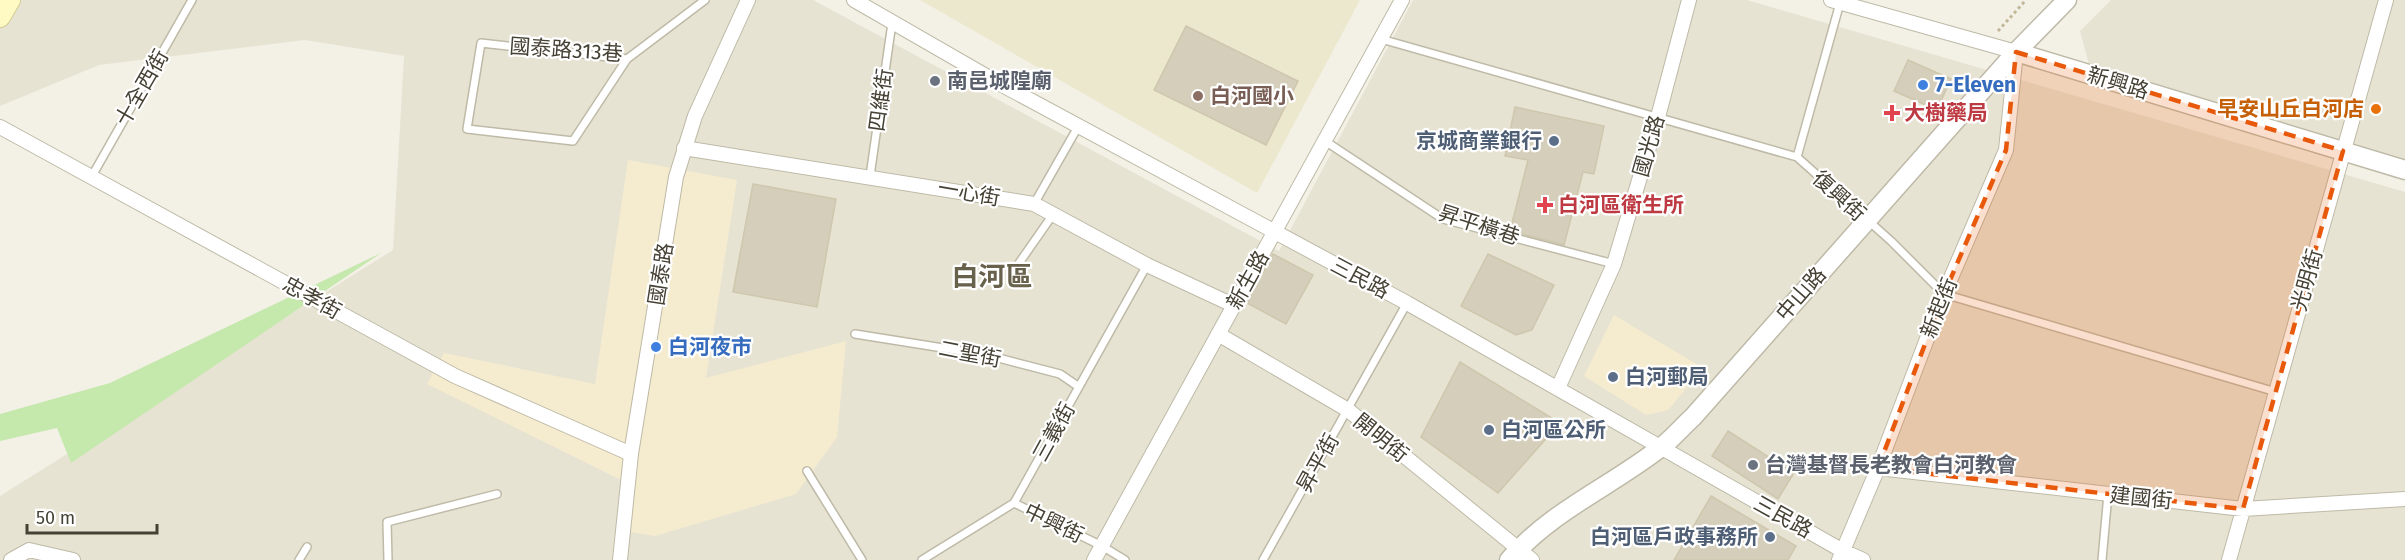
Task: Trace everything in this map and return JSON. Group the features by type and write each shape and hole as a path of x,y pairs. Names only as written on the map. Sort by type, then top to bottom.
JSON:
{"main road":[{"path":"0,17 10,0"}],"street":[{"name":"國泰路","path":"620,560 631,454 676,177 695,116 748,0"},
{"name":"三民路","path":"854,0 892,23 1407,303 1558,388 1841,555 1863,560"},
{"name":"新生路","path":"1094,560 1402,0"},
{"name":"國光路","path":"1558,388 1614,264 1658,117 1689,0"},
{"name":"中山路","path":"1520,556 1560,513 1660,448 1693,417 2016,51 2067,0"},
{"name":"光明街","path":"2229,560 2386,0"},
{"name":"新興路","path":"1835,1 2016,51 2405,170"},
{"name":"新起街","path":"1841,555 1878,468 1944,294 2006,150 2016,51"},
{"name":"忠孝街","path":"0,127 455,376 631,454"},
{"name":"一心街","path":"684,148 1034,204 1147,265 1233,305"},
{"name":"開明街","path":"1218,334 1347,410 1520,556"},
{"name":"建國街","path":"1878,468 2243,509 2404,496"},
{"path":"11,560 29,549 73,560"}],"lane":[{"name":"十全西街","path":"92,176 192,0"},
{"name":"國泰路313巷","path":"627,59 481,43 467,129 573,141 627,59 705,0"},
{"path":"1797,157 1835,1"},
{"name":"四維街","path":"870,176 892,23"},
{"name":"復興街","path":"1381,39 1797,157 1891,241 1944,294 2276,392"},
{"path":"1034,204 1079,125"},
{"name":"昇平橫巷","path":"1325,141 1443,219 1614,264"},
{"path":"1017,266 1054,213"},
{"name":"三義街","path":"922,560 1014,503 1147,265"},
{"name":"昇平街","path":"1263,560 1407,303"},
{"name":"二聖街","path":"855,334 987,356 1060,374 1079,387"},
{"path":"807,471 862,560"},
{"path":"388,560 387,522 497,494"},
{"path":"2102,560 2108,494"},
{"name":"中興街","path":"1014,503 1102,546 1125,560"},
{"path":"299,560 307,547"}],"path":[{"path":"1986,43 2026,0"}],"highlighted area":[{"path":"2016,52 2343,151 2243,509 1878,468 1944,294 2006,150"}],"shaded area":[{"path":"0,0 813,0 1279,251 1413,0 1747,0 2405,192 2405,560 0,560 0,496 393,250 404,56 305,40 99,65 0,106"},
{"name":"白河國小","path":"920,0 1360,0 1257,193"},
{"path":"2111,0 2405,0 2405,160 2090,68 2080,31"},
{"name":"白河夜市","path":"628,160 737,180 706,378 846,341 837,437 796,494 655,536 618,530 623,481 427,384 444,353 595,384"},
{"path":"1614,315 1703,368 1668,410 1646,415 1584,376"}],"green space":[{"path":"381,253 71,463 57,428 0,441 0,414 110,383"}],"building":[{"path":"1186,26 1298,81 1266,145 1154,90"},
{"name":"7-Eleven","path":"1908,60 1951,79 1937,110 1894,91"},
{"path":"1515,107 1604,126 1594,174 1583,172 1564,245 1510,231 1528,160 1505,156"},
{"path":"753,184 836,199 817,307 733,292"},
{"path":"1273,254 1313,275 1286,324 1247,303"},
{"path":"1488,254 1554,285 1532,330 1516,335 1461,306"},
{"name":"白河區公所","path":"1460,362 1560,423 1498,493 1421,437"},
{"name":"台灣基督長老教會白河教會","path":"1728,431 1794,473 1778,499 1712,456"},
{"path":"1711,496 1796,546 1788,560 1674,560"}],"place":[{"name":"南邑城隍廟","path":"935,81"},
{"name":"7-Eleven","path":"1923,85"},
{"name":"白河國小","path":"1198,96"},
{"name":"早安山丘白河店","path":"2376,109"},
{"name":"大樹藥局","path":"1892,113"},
{"name":"京城商業銀行","path":"1554,141"},
{"name":"白河區衛生所","path":"1545,205"},
{"name":"白河夜市","path":"656,347"},
{"name":"白河郵局","path":"1613,377"},
{"name":"白河區公所","path":"1489,430"},
{"name":"台灣基督長老教會白河教會","path":"1753,465"},
{"name":"白河區戶政事務所","path":"1770,537"}],"district":[{"name":"白河區","path":"992,277"}]}
